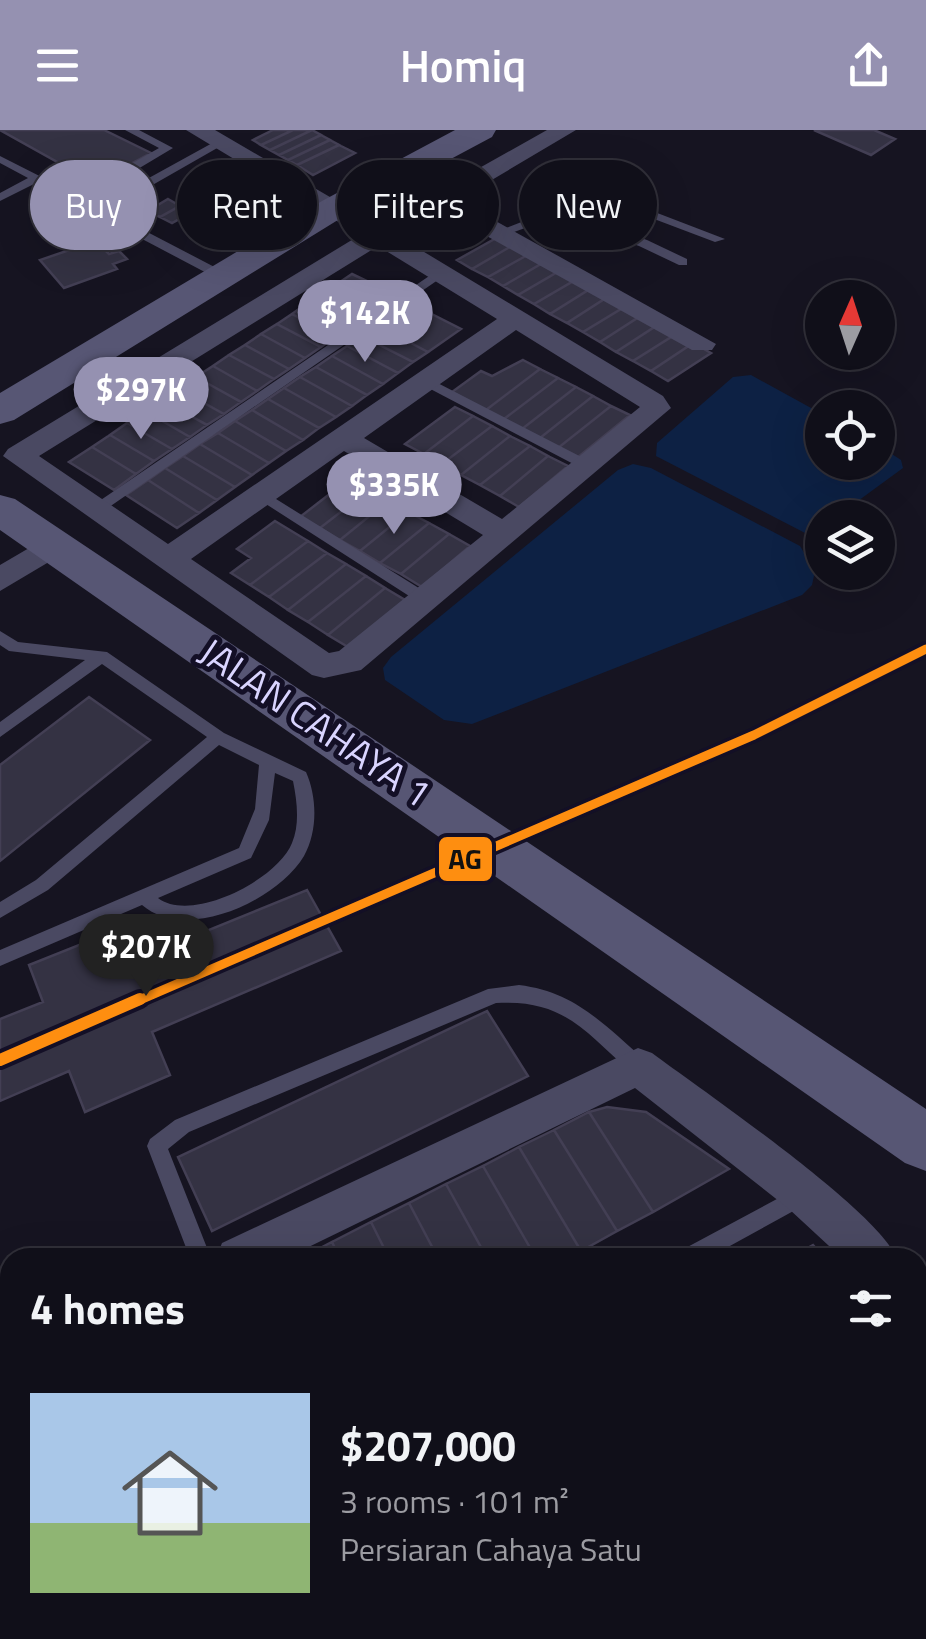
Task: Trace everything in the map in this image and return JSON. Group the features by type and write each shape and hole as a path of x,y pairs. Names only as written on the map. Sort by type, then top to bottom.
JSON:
{"street":[{"path":"198,130 337,210"},
{"path":"0,411 334,208 480,130"},
{"path":"499,166 564,130"},
{"path":"499,230 702,344"},
{"path":"354,250 18,456 324,666 349,661 657,408 403,250"},
{"path":"170,558 516,318"},
{"path":"341,437 505,534"},
{"name":"JALAN CAHAYA 1","path":"0,509 926,1143"},
{"path":"0,580 53,545"},
{"path":"259,1248 638,1066 804,1194 864,1248"}],"lane":[{"path":"130,130 167,148 146,160"},
{"path":"157,178 220,143"},
{"path":"0,160 30,175"},
{"path":"0,198 30,181"},
{"path":"657,216 719,239"},
{"path":"502,232 519,226"},
{"path":"157,242 222,276"},
{"path":"657,250 682,262"},
{"path":"97,509 442,274"},
{"path":"424,380 588,466"},
{"path":"260,494 425,599"},
{"path":"5,647 102,656 218,737 300,777 306,796 299,850 284,869 248,894 206,911 165,912 146,898"},
{"path":"0,731 102,656"},
{"path":"0,911 42,885 218,737"},
{"path":"0,958 245,853 258,834 267,762"},
{"path":"196,1248 157,1146 182,1126 495,995 525,991 554,996 638,1066"},
{"path":"705,1248 804,1194"}],"water":[{"path":"751,375 805,405 805,480 887,480 859,500 805,500 805,533 656,456 657,443 733,377"},
{"path":"895,456 901,460 903,468 895,474"},
{"path":"633,464 651,468 800,546 805,554 807,590 472,724 444,720 385,680 383,668 391,657 618,470"}],"building":[{"path":"0,130 104,130 151,153 138,160 54,160"},
{"path":"273,130 293,130 261,145 253,140"},
{"path":"293,130 312,130 270,150 261,145"},
{"path":"312,130 321,135 279,155 270,150"},
{"path":"814,130 874,130 895,139 871,155"},
{"path":"321,135 330,140 288,160 279,155"},
{"path":"330,140 339,145 308,160 288,160"},
{"path":"339,145 355,153 317,173 317,160 308,160"},
{"path":"168,199 177,208 160,217 157,206"},
{"path":"177,208 177,220 172,223 160,217"},
{"path":"499,237 515,244 472,269 457,260 475,250 499,250"},
{"path":"515,244 519,250 531,253 488,277 472,269"},
{"path":"69,250 105,250 109,254 119,251 127,259 113,264 117,269 64,288 40,260"},
{"path":"531,253 546,261 503,286 488,277"},
{"path":"546,261 561,270 518,295 503,286"},
{"path":"561,270 577,279 534,304 518,295"},
{"path":"352,274 396,295 381,305 337,284"},
{"path":"577,279 593,287 550,314 534,304"},
{"path":"337,284 381,305 366,316 322,293"},
{"path":"593,287 609,296 567,323 550,314"},
{"path":"322,293 366,316 351,326 307,303"},
{"path":"609,296 626,306 583,332 567,323"},
{"path":"307,303 351,326 336,336 292,314"},
{"path":"410,303 461,329 428,352 377,325"},
{"path":"626,306 642,315 600,342 583,332"},
{"path":"292,314 336,336 321,347 277,324"},
{"path":"642,315 659,324 616,352 600,342"},
{"path":"277,324 321,347 305,358 261,334"},
{"path":"659,324 676,334 633,361 616,352"},
{"path":"377,325 428,352 413,362 362,336"},
{"path":"261,334 305,358 289,369 245,345"},
{"path":"676,334 693,343 651,371 633,361"},
{"path":"362,336 413,362 398,373 347,346"},
{"path":"693,343 711,353 668,381 651,371"},
{"path":"245,345 289,369 274,379 229,355"},
{"path":"347,346 398,373 383,384 332,356"},
{"path":"229,355 274,379 257,391 213,366"},
{"path":"332,356 383,384 367,395 316,367"},
{"path":"523,360 540,369 486,410 452,392 481,371 492,376"},
{"path":"213,366 257,391 241,402 196,377"},
{"path":"316,367 367,395 352,406 300,377"},
{"path":"540,369 558,378 504,419 486,410"},
{"path":"196,377 241,402 224,414 179,389"},
{"path":"300,377 352,406 336,417 284,388"},
{"path":"558,378 576,387 522,429 504,419"},
{"path":"576,387 593,396 540,438 522,429"},
{"path":"284,388 336,417 319,428 268,399"},
{"path":"179,389 224,414 207,425 162,400"},
{"path":"593,396 611,406 558,448 540,438"},
{"path":"268,399 319,428 303,440 252,410"},
{"path":"162,400 207,425 190,437 145,411"},
{"path":"611,406 630,415 577,458 558,448"},
{"path":"455,407 473,416 424,454 405,444"},
{"path":"252,410 303,440 286,451 235,421"},
{"path":"145,411 190,437 172,449 127,423"},
{"path":"473,416 492,426 442,464 424,454"},
{"path":"235,421 286,451 269,463 218,433"},
{"path":"127,423 172,449 154,461 110,435"},
{"path":"492,426 510,436 461,475 442,464"},
{"path":"218,433 269,463 252,475 200,444"},
{"path":"110,435 154,461 136,474 92,447"},
{"path":"510,436 530,446 480,485 461,475"},
{"path":"200,444 252,475 235,487 183,456"},
{"path":"530,446 548,456 500,496 480,485"},
{"path":"92,447 136,474 114,490 69,462"},
{"path":"183,456 235,487 217,500 165,468"},
{"path":"548,456 568,466 519,507 500,496"},
{"path":"165,468 217,500 199,513 148,480"},
{"path":"349,479 369,490 320,528 300,517"},
{"path":"148,480 199,513 177,528 126,495"},
{"path":"369,490 388,501 340,540 320,528"},
{"path":"388,501 408,512 360,551 340,540"},
{"path":"408,512 429,523 380,563 360,551"},
{"path":"275,521 308,541 250,585 231,573 251,558 237,549"},
{"path":"429,523 449,534 401,574 380,563"},
{"path":"449,534 470,546 422,587 401,574"},
{"path":"308,541 327,553 269,597 250,585"},
{"path":"327,553 346,564 288,610 269,597"},
{"path":"346,564 366,576 308,622 288,610"},
{"path":"366,576 385,588 328,635 308,622"},
{"path":"385,588 405,600 348,647 328,635"},
{"path":"89,697 150,740 0,861 0,765"},
{"path":"307,890 341,951 152,1032 170,1075 85,1112 69,1071 0,1101 0,1019 43,1002 29,965 109,933 123,965"},
{"path":"487,1011 528,1076 212,1231 178,1157"},
{"path":"607,1107 646,1112 729,1169 653,1212 589,1112"},
{"path":"589,1112 653,1212 617,1231 554,1130"},
{"path":"554,1130 617,1231 579,1248 519,1147"},
{"path":"519,1147 579,1248 530,1248 483,1166"},
{"path":"483,1166 530,1248 481,1248 446,1184"},
{"path":"446,1184 481,1248 433,1248 409,1203"},
{"path":"409,1203 433,1248 384,1248 371,1222"},
{"path":"371,1222 384,1248 335,1248 332,1242"}],"transit line":[{"name":"AG","path":"0,1060 754,735 926,649"}]}
